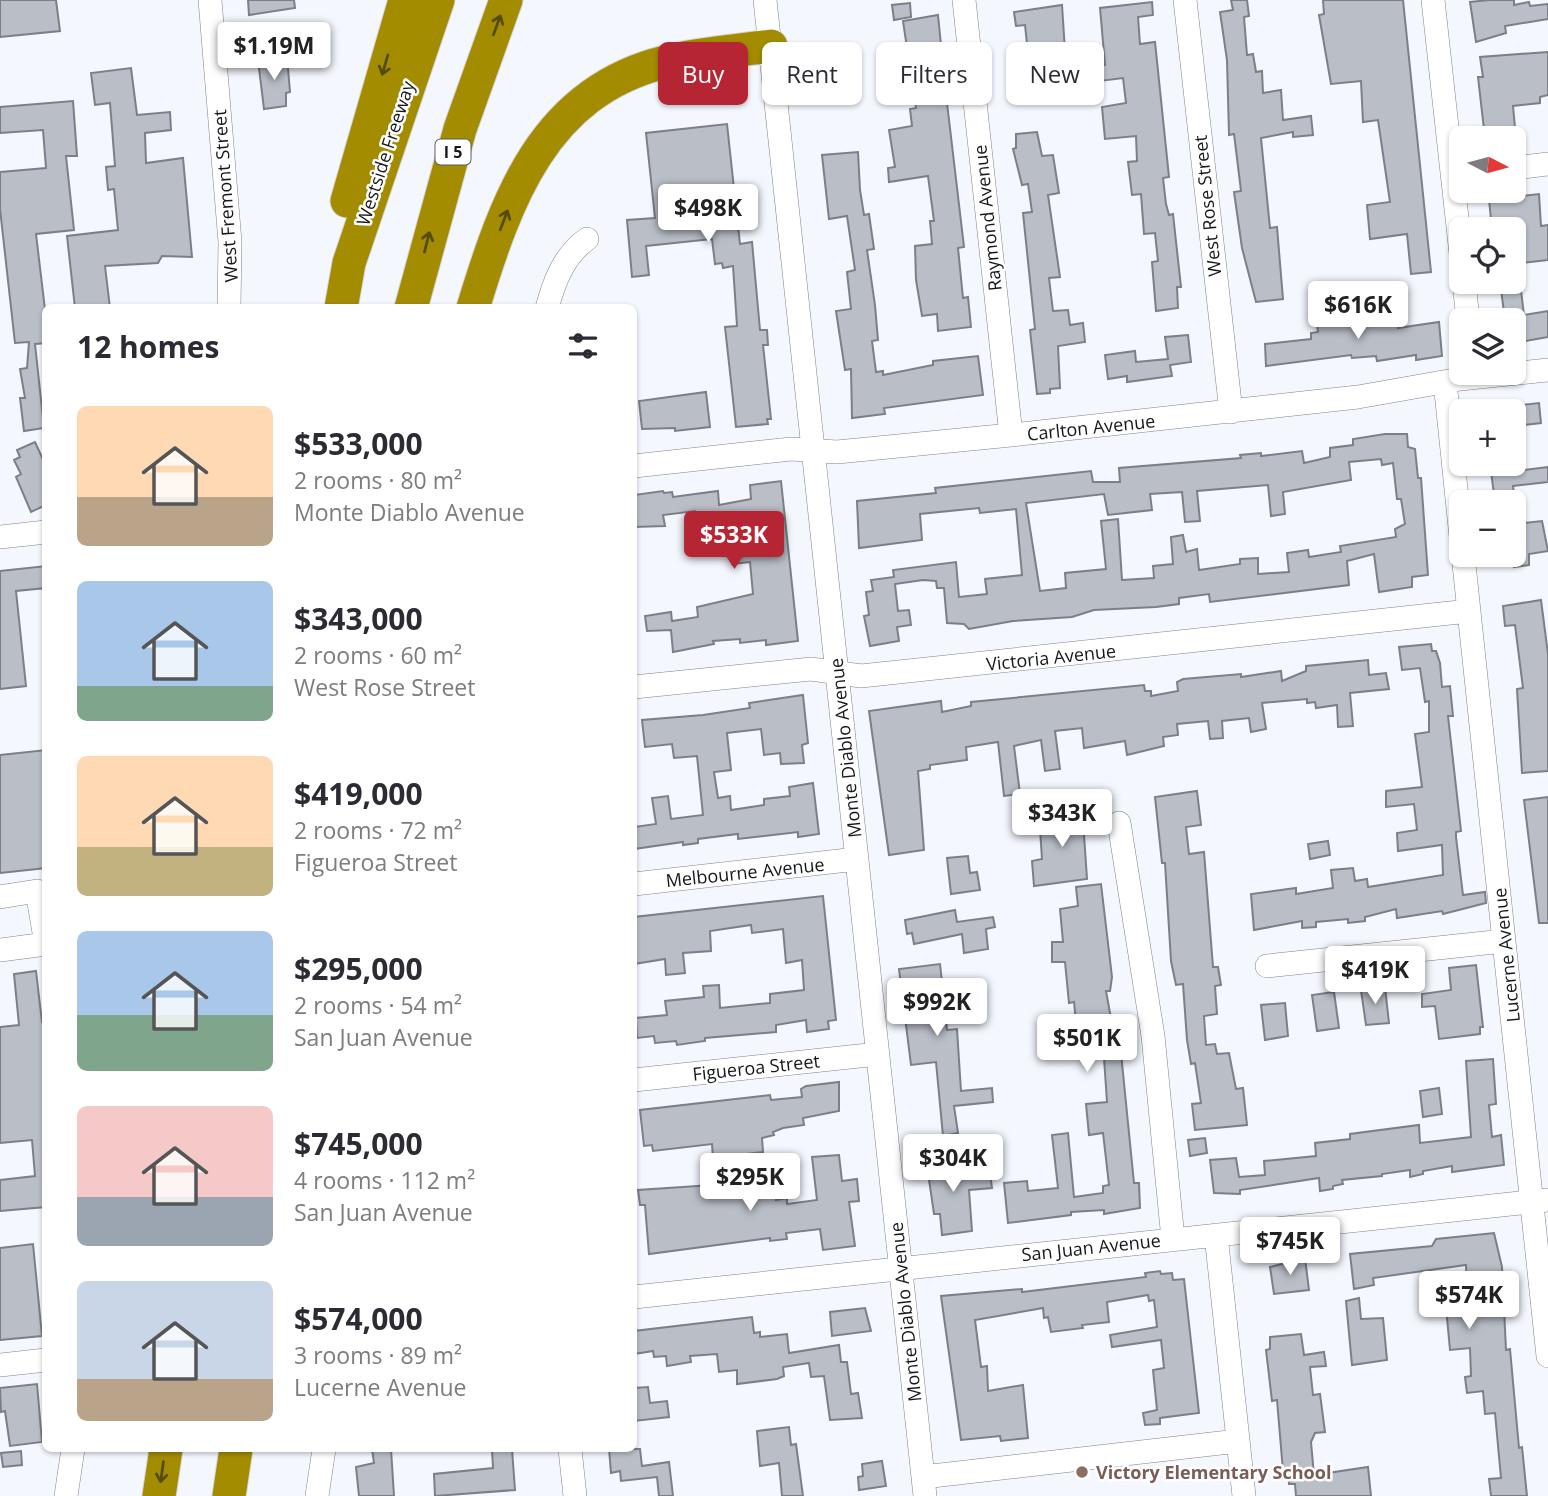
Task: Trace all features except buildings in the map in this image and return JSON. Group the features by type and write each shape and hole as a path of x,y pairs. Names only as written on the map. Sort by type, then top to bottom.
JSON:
{"highway":[{"path":"349,262 346,207 405,0"},
{"name":"Westside Freeway","path":"342,304 349,262 438,0"},
{"name":"I 5","path":"412,304 460,129 506,0"},
{"path":"474,304 511,202 533,157 568,115 610,83 665,62 762,47"},
{"path":"159,1496 166,1452"},
{"path":"229,1496 236,1452"}],"street":[{"name":"West Fremont Street","path":"210,0 230,242 229,304"},
{"name":"Monte Diablo Avenue","path":"765,0 770,42"},
{"name":"Raymond Avenue","path":"964,0 1011,435"},
{"name":"West Rose Street","path":"1185,0 1231,412"},
{"path":"1433,0 1450,126"},
{"name":"Monte Diablo Avenue","path":"777,105 924,1487"},
{"path":"1526,167 1548,164"},
{"path":"548,304 556,277 575,247 587,239"},
{"name":"Carlton Avenue","path":"1526,373 1548,372"},
{"name":"Carlton Avenue","path":"637,466 791,449 837,452 1011,435 1358,397 1449,381"},
{"path":"1445,382 1456,490"},
{"path":"0,537 42,532"},
{"name":"Lucerne Avenue","path":"1464,567 1504,941 1540,1200 1548,1356"},
{"name":"Victoria Avenue","path":"637,687 811,669 875,675 1469,611"},
{"path":"1119,823 1152,1022 1173,1239"},
{"name":"Melbourne Avenue","path":"637,884 857,859"},
{"path":"0,897 37,891 42,920"},
{"path":"1267,967 1504,941"},
{"path":"0,950 42,944"},
{"name":"Figueroa Street","path":"637,1080 878,1054"},
{"name":"San Juan Avenue","path":"637,1297 1540,1200"},
{"path":"1216,1235 1244,1496"},
{"path":"0,1365 42,1360"},
{"path":"924,1487 1238,1441"},
{"path":"66,1496 73,1452"},
{"path":"317,1496 324,1452"},
{"path":"570,1452 575,1496"}],"place":[{"name":"Victory Elementary School","path":"1082,1472"}]}
